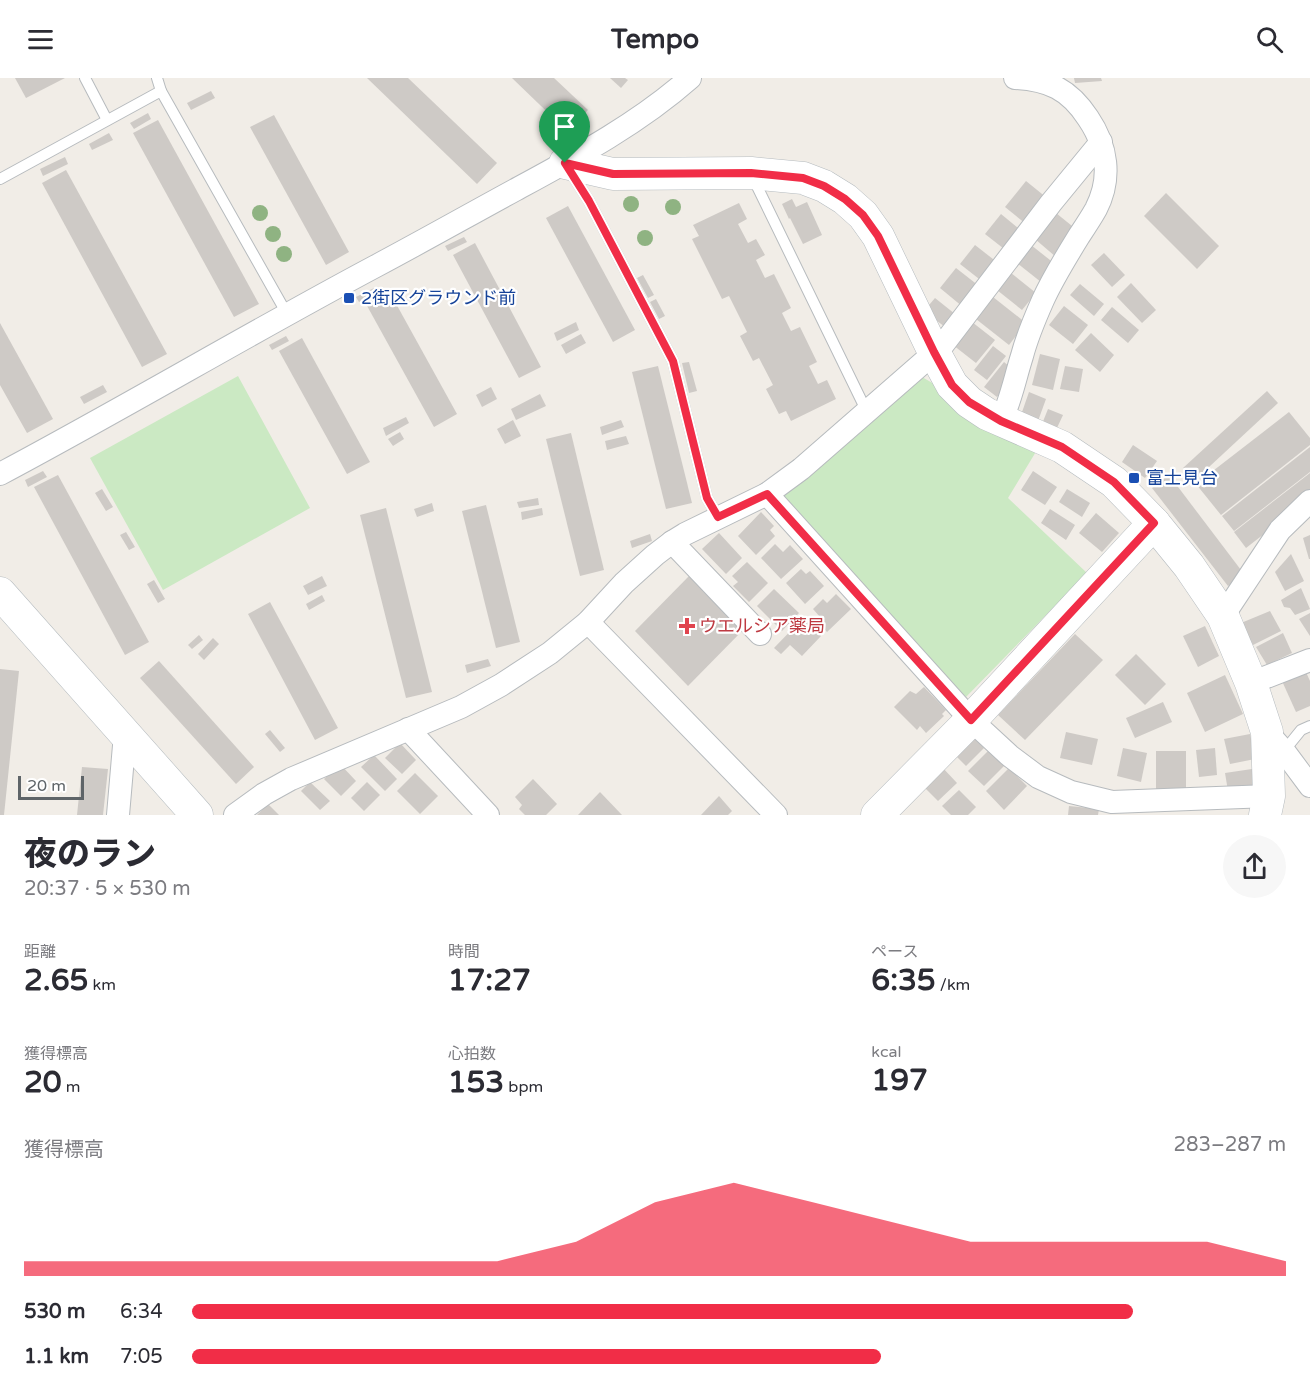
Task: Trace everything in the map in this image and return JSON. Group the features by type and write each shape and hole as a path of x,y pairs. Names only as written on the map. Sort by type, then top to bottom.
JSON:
{"street":[{"path":"0,474 565,163 627,126 671,95 690,78"},
{"path":"1001,421 1008,406 1022,354 1044,298 1097,208 1106,170 1106,158 1094,126 1074,99 1047,80 1016,78"},
{"path":"235,815 264,794 291,779 462,707 501,685 550,653 588,622 624,583 672,542 767,494 801,469 942,346 1051,203 1101,142"},
{"path":"565,163 613,174 751,173 803,178 824,186 845,199 863,215 878,236 952,385 969,402 1001,421 1062,447 1114,482 1154,523 1189,566 1223,616 1276,742 1310,786"},
{"path":"767,494 971,720 1010,756 1038,777 1071,792 1112,802 1267,806 1276,742"},
{"path":"1223,616 1280,530 1310,501"},
{"path":"877,815 971,720 1154,523"},
{"path":"672,542 760,634"},
{"path":"0,593 197,815"},
{"path":"588,622 776,815"},
{"path":"1251,683 1310,660"},
{"path":"408,729 488,815"},
{"path":"118,815 125,734"}],"lane":[{"path":"85,78 107,120"},
{"path":"157,78 161,91 287,314"},
{"path":"0,179 161,91"},
{"path":"565,163 589,201 673,361 707,498 718,517"},
{"path":"751,173 867,412"},
{"path":"1276,742 1310,726"}],"green space":[{"path":"238,376 310,508 163,590 90,458"},
{"path":"922,377 1037,450 1008,498 1087,573 966,697 782,499 792,484"}],"building":[{"path":"15,78 65,78 26,98"},
{"path":"367,78 408,78 497,163 477,184"},
{"path":"512,78 554,78 588,110 567,131"},
{"path":"610,78 625,78 628,80 621,88"},
{"path":"1074,78 1101,78 1102,81 1075,83"},
{"path":"211,91 215,98 191,110 187,103"},
{"path":"148,113 151,119 134,129 130,123"},
{"path":"274,115 349,252 326,265 250,127"},
{"path":"158,120 259,304 234,317 133,133"},
{"path":"109,133 113,140 92,150 89,144"},
{"path":"65,157 68,164 43,176 40,169"},
{"path":"66,170 167,354 142,367 42,183"},
{"path":"1026,181 1047,198 1026,224 1005,207"},
{"path":"1166,193 1219,246 1197,269 1144,216"},
{"path":"792,199 796,207 807,202 822,235 803,244 782,204"},
{"path":"739,203 747,219 738,224 748,243 756,239 765,255 756,260 765,278 774,274 791,308 782,313 791,331 800,327 817,362 809,366 818,384 827,380 836,399 791,421 786,411 779,414 766,389 773,385 759,358 753,361 740,336 747,332 729,296 722,299 692,239 699,236 693,225"},
{"path":"568,206 635,330 613,342 546,218"},
{"path":"1056,213 1077,230 1056,257 1035,239"},
{"path":"1001,214 1023,232 1008,252 985,234"},
{"path":"464,237 467,242 448,251 445,246"},
{"path":"475,243 541,367 519,378 453,255"},
{"path":"975,245 998,263 983,282 960,264"},
{"path":"1031,245 1055,264 1041,282 1017,263"},
{"path":"1104,253 1125,275 1112,287 1091,265"},
{"path":"956,268 979,286 963,307 940,288"},
{"path":"1011,273 1036,293 1022,310 997,290"},
{"path":"643,275 654,295 648,298 637,278"},
{"path":"1131,283 1156,310 1142,323 1117,297"},
{"path":"1080,284 1104,304 1094,316 1070,295"},
{"path":"374,288 377,293 359,302 356,297"},
{"path":"389,291 457,414 434,427 366,304"},
{"path":"993,297 1026,323 1009,345 976,319"},
{"path":"935,298 955,314 945,327 924,311"},
{"path":"656,299 665,316 659,319 650,302"},
{"path":"1064,306 1088,325 1073,344 1049,325"},
{"path":"1112,307 1139,330 1128,343 1101,320"},
{"path":"576,322 579,330 557,341 554,333"},
{"path":"972,322 995,340 976,363 953,345"},
{"path":"0,323 53,419 27,433 0,385"},
{"path":"1091,333 1114,355 1100,372 1075,350"},
{"path":"581,334 586,343 566,354 561,345"},
{"path":"286,336 289,341 272,350 269,345"},
{"path":"302,338 370,462 347,474 279,351"},
{"path":"993,346 1006,356 987,380 974,370"},
{"path":"1040,354 1060,359 1053,390 1032,385"},
{"path":"689,362 697,391 689,393 682,363"},
{"path":"1004,362 1016,372 997,397 984,387"},
{"path":"658,366 692,503 666,509 632,372"},
{"path":"1065,366 1083,369 1079,392 1060,389"},
{"path":"103,385 107,392 84,404 80,397"},
{"path":"491,387 497,399 482,407 476,395"},
{"path":"1267,391 1278,403 1195,480 1183,468"},
{"path":"1029,392 1046,399 1038,421 1021,415"},
{"path":"540,394 546,406 516,420 511,409"},
{"path":"1048,409 1063,415 1056,430 1042,424"},
{"path":"1289,412 1310,438 1310,445 1221,515 1196,484"},
{"path":"406,417 409,423 386,436 383,428"},
{"path":"513,420 521,436 505,444 497,429"},
{"path":"621,420 624,427 602,435 600,427"},
{"path":"400,432 404,439 393,446 388,439"},
{"path":"571,433 604,570 580,576 546,439"},
{"path":"626,436 629,444 607,450 605,441"},
{"path":"1133,445 1157,461 1145,478 1122,462"},
{"path":"1310,447 1310,472 1234,531 1222,516"},
{"path":"43,471 47,477 28,487 25,480"},
{"path":"1033,471 1057,487 1045,505 1021,490"},
{"path":"1310,473 1310,498 1246,548 1234,532"},
{"path":"58,475 149,642 125,655 34,487"},
{"path":"1169,475 1244,574 1228,586 1152,488"},
{"path":"102,489 113,507 106,511 95,493"},
{"path":"1067,489 1090,503 1082,517 1059,502"},
{"path":"538,498 539,505 519,508 517,502"},
{"path":"432,503 434,511 417,517 414,509"},
{"path":"486,505 520,642 496,648 462,511"},
{"path":"386,508 432,692 406,698 360,515"},
{"path":"542,508 543,515 522,520 521,512"},
{"path":"1050,509 1075,525 1066,540 1041,523"},
{"path":"761,512 774,526 770,530 775,536 756,555 738,536"},
{"path":"1096,513 1119,533 1102,552 1079,533"},
{"path":"126,532 135,547 129,550 120,535"},
{"path":"719,533 742,558 726,574 702,549"},
{"path":"650,534 652,541 632,548 630,541"},
{"path":"1310,535 1310,559 1309,559 1303,538"},
{"path":"775,544 783,552 790,545 803,559 781,579 761,558"},
{"path":"1291,554 1304,581 1285,591 1275,572"},
{"path":"747,562 768,583 749,602 733,586 738,582 732,576"},
{"path":"801,569 806,574 810,571 824,586 805,604 786,583"},
{"path":"691,574 744,629 688,686 635,631"},
{"path":"322,576 327,586 308,595 303,586"},
{"path":"154,580 165,599 158,603 147,584"},
{"path":"1301,588 1310,609 1295,615 1290,608 1284,607 1281,600"},
{"path":"774,589 799,613 782,631 757,606"},
{"path":"836,594 851,609 827,632 816,620 820,617 813,609 823,599 827,603"},
{"path":"322,595 325,601 309,610 306,604"},
{"path":"270,602 338,728 315,740 248,614"},
{"path":"1270,611 1281,631 1253,645 1241,623"},
{"path":"1310,613 1310,636 1299,619"},
{"path":"803,618 821,636 802,656 790,645 781,654 774,648"},
{"path":"1205,626 1219,656 1198,667 1183,636"},
{"path":"1283,633 1292,653 1267,665 1256,647"},
{"path":"1075,634 1103,660 1025,740 998,715"},
{"path":"199,635 203,640 192,649 188,645"},
{"path":"213,638 219,644 204,660 198,654"},
{"path":"1136,654 1166,684 1145,705 1115,675"},
{"path":"488,659 491,666 467,673 465,665"},
{"path":"159,661 254,767 236,784 140,678"},
{"path":"0,669 19,671 4,815 0,815"},
{"path":"1305,670 1310,681 1310,706 1296,712 1282,681"},
{"path":"1225,675 1243,714 1205,732 1187,693"},
{"path":"924,687 946,710 942,714 944,716 926,733 920,726 917,730 894,707 910,691 916,694"},
{"path":"1163,702 1172,722 1135,738 1126,718"},
{"path":"270,730 285,748 280,752 265,734"},
{"path":"1066,732 1098,739 1092,765 1060,758"},
{"path":"970,734 984,748 966,766 952,752"},
{"path":"1250,734 1255,759 1230,764 1224,739"},
{"path":"400,743 416,760 402,774 385,758"},
{"path":"1123,748 1147,753 1141,782 1117,776"},
{"path":"1215,748 1217,775 1199,777 1196,750"},
{"path":"989,750 1005,765 984,786 968,771"},
{"path":"1156,751 1186,751 1186,789 1156,789"},
{"path":"374,755 397,779 385,791 361,767"},
{"path":"340,764 356,781 341,796 324,779"},
{"path":"941,766 957,783 938,801 922,785"},
{"path":"82,767 108,769 103,815 77,815"},
{"path":"1009,768 1027,786 1004,810 986,791"},
{"path":"1252,769 1255,788 1228,791 1225,773"},
{"path":"415,773 438,796 420,814 397,791"},
{"path":"533,779 557,804 546,815 525,815 519,809 522,805 515,797"},
{"path":"310,782 330,801 320,810 301,791"},
{"path":"367,782 380,795 364,811 351,798"},
{"path":"959,790 976,807 968,815 951,815 942,806"},
{"path":"600,792 622,815 578,815"},
{"path":"719,796 732,811 728,815 701,815"},
{"path":"268,804 279,815 257,815"},
{"path":"1069,806 1099,809 1098,815 1068,815"}],"place":[{"name":"2街区グラウンド前","path":"349,298"},
{"name":"富士見台","path":"1134,478"},
{"name":"ウエルシア薬局","path":"687,626"}],"route":[{"path":"565,163 613,174 751,173 803,178 824,186 845,199 863,215 878,236 952,385 969,402 987,414 1062,447 1114,482 1154,523 971,720 767,494 718,517 707,498 673,361 589,201 565,163"}]}
